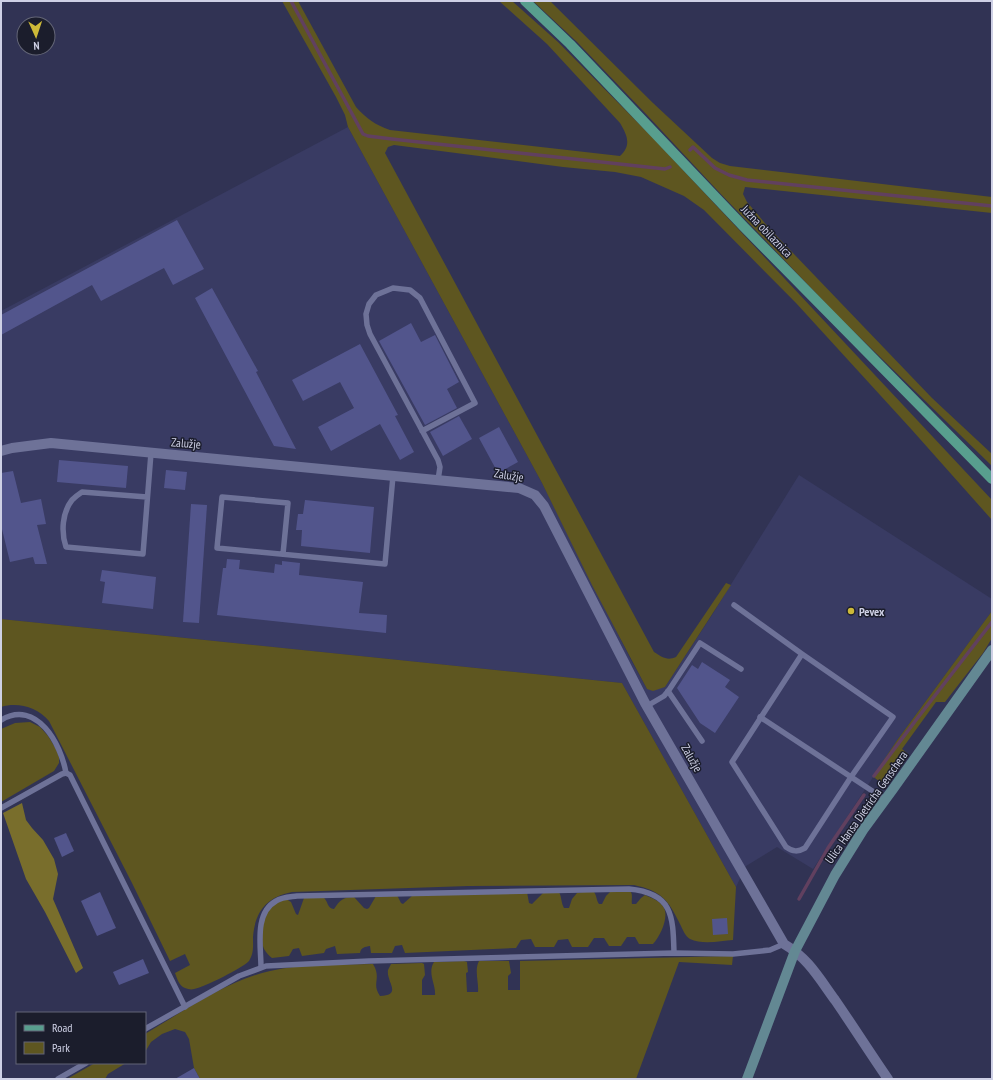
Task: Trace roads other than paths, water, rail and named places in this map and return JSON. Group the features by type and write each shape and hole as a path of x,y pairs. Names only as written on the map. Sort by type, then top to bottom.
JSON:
{"main road":[{"name":"Južna obilaznica","path":"525,1 570,44 744,227 992,479"},
{"name":"Ulica Hansa Dietricha Genschera","path":"747,1079 795,951 835,875 863,830 886,800 992,650"}],"street":[{"name":"Zalužje","path":"1,450 51,443 519,488 535,495 544,506 647,706 784,944 795,951 809,964 849,1020 888,1079"}],"lane":[{"path":"422,431 475,403 420,298 410,290 393,288 376,295 369,304 366,314 367,325 422,431 438,460 440,467 438,480"},
{"path":"147,498 82,492 72,500 63,524 63,536 66,547 143,554 151,453"},
{"path":"283,554 288,503 222,497 217,548 385,564 393,476"},
{"path":"734,605 893,717 851,777 805,848 799,851 791,851 786,847 732,762 802,654"},
{"path":"647,706 664,696 700,643 741,669"},
{"path":"668,691 702,741"},
{"path":"1,720 16,715 33,718 42,723 50,734 63,757 66,773 70,776 185,1007"},
{"path":"760,717 886,800"},
{"path":"1,808 66,773"},
{"path":"261,967 261,928 264,913 275,901 297,896 640,890 649,892 668,907 674,926 674,953"},
{"path":"146,1028 239,976 261,967 369,961 674,953 733,954 770,950 784,944"},
{"path":"58,1079 84,1064"}],"waterway":[{"path":"291,1 363,134 392,139 665,169 670,167"},
{"path":"690,150 693,147 715,168 729,175 747,180 992,206"},
{"path":"874,776 992,622"},
{"path":"799,899 828,848 864,795"}],"place":[{"name":"Pevex","path":"851,611"}]}
